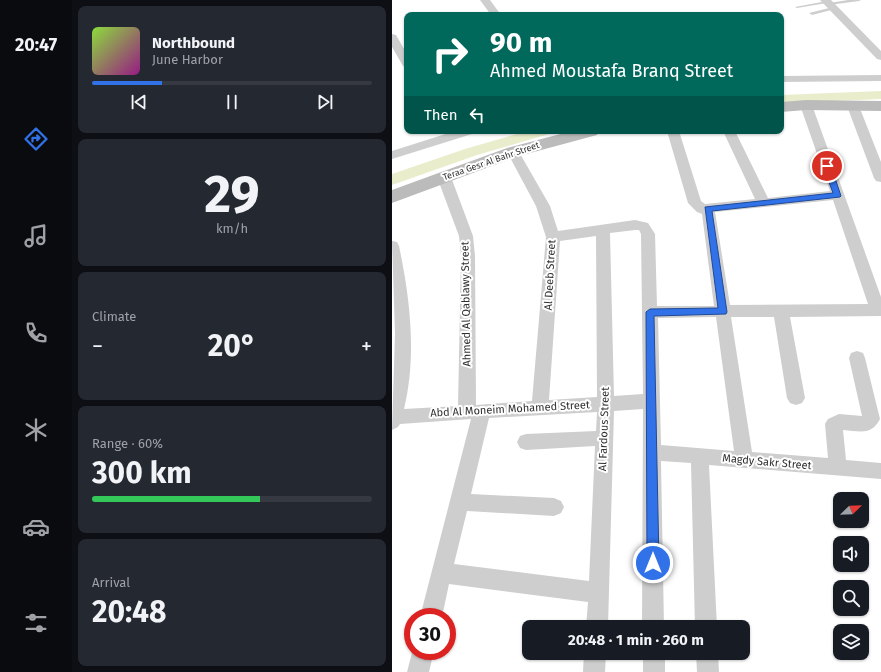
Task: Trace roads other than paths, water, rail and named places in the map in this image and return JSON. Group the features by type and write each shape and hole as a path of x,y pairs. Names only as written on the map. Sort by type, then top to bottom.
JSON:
{"street":[{"path":"485,0 494,12"},
{"path":"828,4 881,57"},
{"path":"392,37 404,59"},
{"path":"784,79 881,78"},
{"path":"650,312 879,310 806,106"},
{"path":"853,106 881,178"},
{"path":"784,107 881,106"},
{"path":"392,155 447,134"},
{"name":"Teraa Gesr Al Bahr Street","path":"392,197 444,176 513,152 580,134"},
{"path":"675,134 695,203 705,208 838,196"},
{"path":"730,134 764,203"},
{"name":"Al Deeb Street","path":"513,152 543,206 553,237 540,408"},
{"name":"Ahmed Al Qablawy Street","path":"433,608 459,502 474,412 466,236 444,176"},
{"path":"705,208 723,312 744,460"},
{"path":"553,237 636,225 643,226 648,234 652,401 653,620"},
{"name":"Al Fardous Street","path":"596,620 606,404 603,230"},
{"path":"392,246 400,297 403,339 397,358 400,385 393,418"},
{"path":"781,311 796,398"},
{"path":"838,468 834,424 839,422 867,424 872,418 857,358"},
{"name":"Abd Al Moneim Mohamed Street","path":"393,418 652,401"},
{"path":"526,442 605,438"},
{"name":"Magdy Sakr Street","path":"652,452 881,471"},
{"path":"700,456 706,620"},
{"path":"459,502 554,506"},
{"path":"442,573 598,593"},
{"path":"418,672 421,660"},
{"path":"594,672 595,660"},
{"path":"654,660 654,672"},
{"path":"707,660 708,672"}],"lane":[{"path":"796,7 859,0"},
{"path":"812,13 828,4"}],"waterway":[{"path":"784,99 881,95"},
{"path":"392,180 471,152 534,134"}]}
